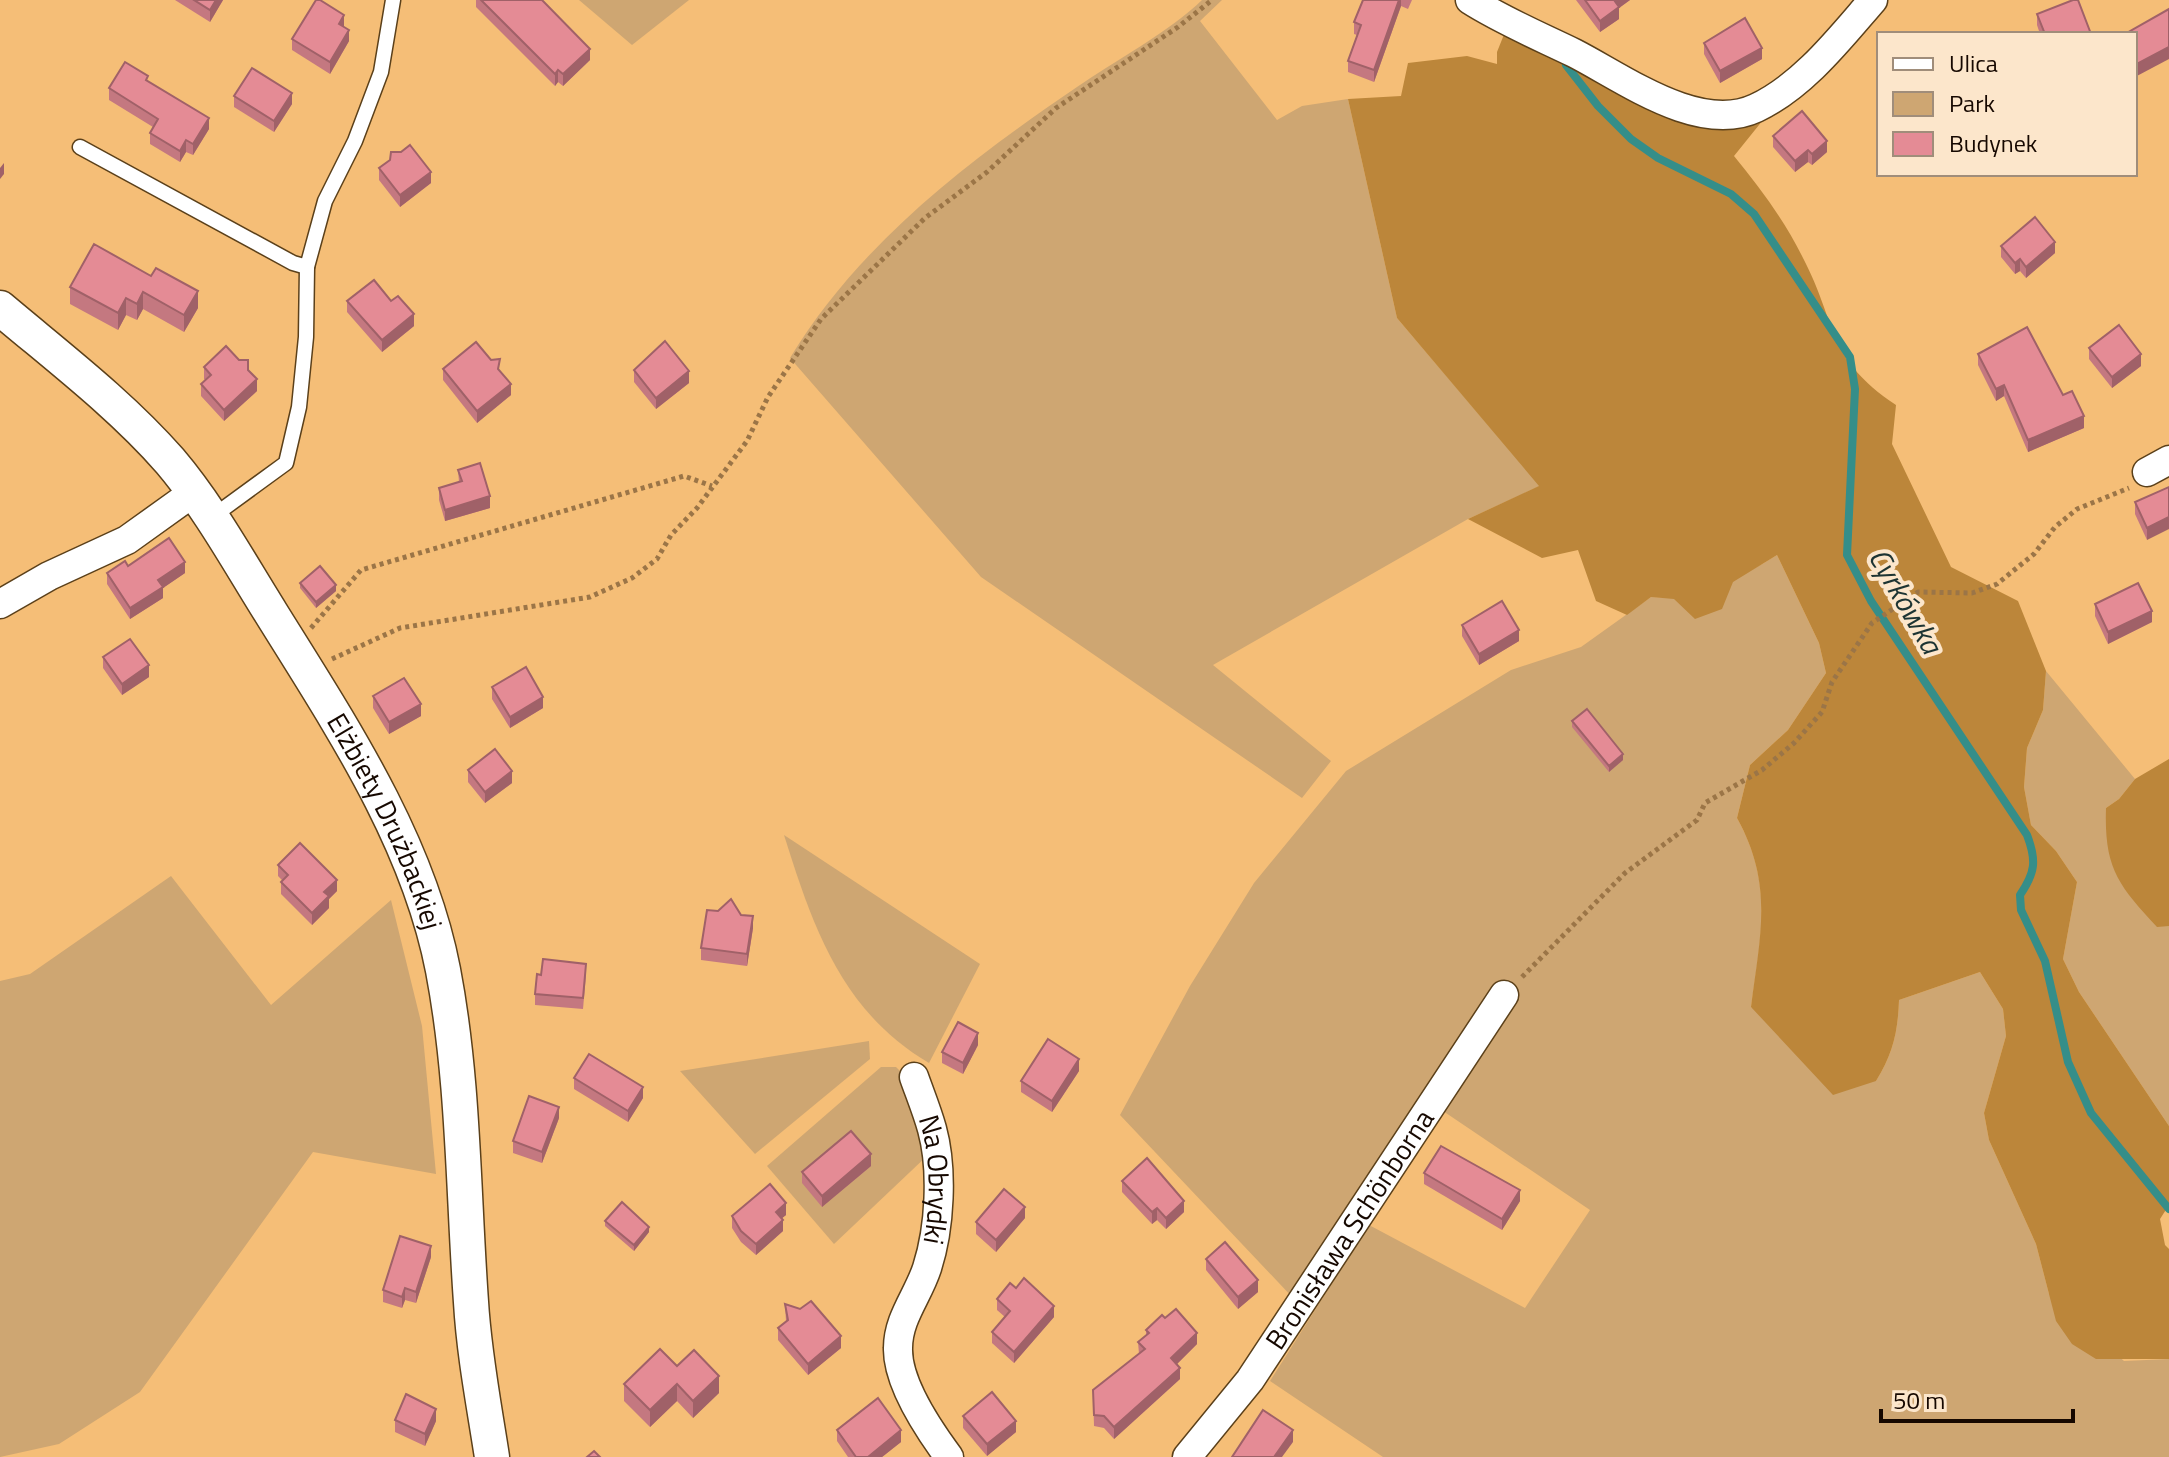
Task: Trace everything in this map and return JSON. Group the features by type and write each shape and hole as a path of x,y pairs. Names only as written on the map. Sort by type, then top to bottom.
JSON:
{"street":[{"path":"1470,0 1648,95 1682,107 1727,116 1756,108 1799,77 1873,0"},
{"name":"Elżbiety Drużbackiej","path":"0,308 113,404 170,461 203,505 294,652 397,832 429,919 442,966 459,1081 471,1306 492,1457"},
{"path":"0,604 49,576 203,505"},
{"name":"Bronisława Schönborna","path":"1187,1457 1250,1380 1504,995"},
{"name":"Na Obrydki","path":"914,1077 933,1131 937,1176 934,1231 927,1269 903,1319 897,1350 918,1416 949,1457"}],"lane":[{"path":"203,505 286,463 299,407 306,337 307,267 325,201 355,141 381,72 393,0"},
{"path":"80,147 293,263 307,267"}],"path":[{"path":"712,486 684,476 361,570 294,652 337,659 400,628 590,597 632,578 657,559 671,535 712,486 747,441 768,397 821,319 925,218 987,172 1056,108 1178,27 1212,0"},
{"path":"1504,995 1625,873 1697,820 1705,803 1762,770 1794,743 1822,712 1832,682 1872,623 1918,592 1972,593 1997,584 2034,554 2055,527 2077,509 2127,489 2158,466"}],"green space":[{"path":"579,0 689,0 632,45"},
{"path":"1202,0 1222,0 1200,21 1277,120 1302,106 1348,99 1397,318 1540,486 1468,519 1213,665 1331,761 1302,798 981,577 790,358 849,278 918,208 996,145 1159,34"},
{"path":"1777,555 1819,643 1826,673 1788,730 1750,765 1737,818 1756,866 1762,911 1751,1007 1876,1081 1894,1042 1899,1000 1980,972 2003,1009 2006,1036 1984,1113 1989,1140 2036,1244 2049,1294 2124,1361 2169,1359 2169,1457 1383,1457 1270,1381 1369,1225 1525,1308 1590,1210 1443,1111 1294,1299 1120,1115 1190,986 1254,883 1346,771 1511,670 1581,647 1651,597 1701,592 1732,580"},
{"path":"2046,671 2135,779 2119,799 2106,808 2157,926 2169,926 2169,1126 2079,992 2063,959 2077,882 2056,851 2031,825 2024,787 2027,748 2043,710"},
{"path":"784,835 980,964 929,1063 899,1042 873,1018 834,964 819,934"},
{"path":"171,876 271,1005 391,900 422,1026 436,1174 313,1152 140,1392 59,1444 0,1457 0,981 30,974"},
{"path":"869,1041 870,1059 755,1154 680,1071"},
{"path":"881,1067 896,1067 911,1082 929,1154 834,1244 767,1166"}],"shaded area":[{"path":"1505,32 1580,65 1687,124 1722,127 1763,120 1734,156 1772,205 1796,244 1845,355 1873,388 1896,405 1892,444 1951,567 2018,601 2046,671 2043,710 2027,748 2024,787 2031,825 2056,851 2077,882 2063,959 2079,992 2169,1126 2169,1205 2160,1219 2165,1245 2169,1249 2169,1359 2096,1359 2072,1344 2056,1321 2036,1244 1989,1140 1984,1113 2006,1036 2003,1009 1980,972 1899,1000 1894,1042 1876,1081 1833,1095 1751,1007 1760,933 1760,888 1749,842 1737,818 1750,765 1788,730 1826,673 1819,643 1777,555 1733,582 1722,609 1695,619 1674,599 1651,597 1627,615 1596,601 1578,550 1542,558 1468,519 1539,486 1397,318 1348,99 1401,96 1408,63 1467,56 1497,64 1497,52"},
{"path":"2169,759 2169,926 2157,927 2132,899 2116,874 2108,846 2106,808 2119,799 2135,779"}],"building":[{"path":"194,0 216,0 210,10"},
{"path":"316,0 344,15 339,24 349,30 330,62 292,39"},
{"path":"481,0 542,0 590,49 563,74 558,70 555,74"},
{"path":"1363,0 1399,0 1374,70 1348,61 1361,25 1354,22"},
{"path":"1585,0 1614,0 1619,7 1600,21"},
{"path":"2078,0 2090,32 2044,32 2037,14"},
{"path":"2169,9 2169,47 2137,64 2137,32 2129,32"},
{"path":"1745,18 1762,48 1720,71 1704,43"},
{"path":"125,62 148,76 146,80 209,118 193,144 186,140 180,151 150,133 158,119 109,88"},
{"path":"252,68 292,93 274,121 234,96"},
{"path":"1802,111 1827,141 1812,154 1808,150 1795,161 1773,136"},
{"path":"410,145 431,172 400,195 379,168 390,160 391,152 401,152"},
{"path":"2035,217 2055,242 2026,267 2020,259 2015,263 2001,246"},
{"path":"94,244 151,276 156,268 198,291 184,315 143,292 137,304 126,298 118,313 70,287"},
{"path":"374,280 391,301 398,296 414,314 382,340 347,301"},
{"path":"2119,325 2141,354 2112,377 2089,348"},
{"path":"2027,327 2063,395 2072,391 2084,416 2028,440 2004,385 1996,389 1978,354"},
{"path":"665,341 689,371 656,398 634,370"},
{"path":"476,342 491,360 500,359 498,369 511,384 477,411 443,369"},
{"path":"226,346 239,360 248,360 248,370 257,379 224,410 201,384 211,375 204,367"},
{"path":"480,463 490,496 445,510 439,488 462,481 458,470"},
{"path":"2169,487 2169,517 2147,528 2135,502"},
{"path":"169,538 185,562 158,580 163,587 130,608 107,573 125,561 128,566"},
{"path":"320,566 336,585 316,602 300,583"},
{"path":"2138,583 2152,611 2108,632 2095,604"},
{"path":"1502,601 1519,630 1479,654 1462,625"},
{"path":"130,639 149,665 122,684 103,657"},
{"path":"526,667 543,697 510,717 492,687"},
{"path":"404,678 421,704 389,722 373,696"},
{"path":"1587,709 1623,754 1609,766 1572,721"},
{"path":"495,749 512,771 485,792 468,770"},
{"path":"300,843 337,880 324,892 329,896 312,913 281,882 288,875 278,865"},
{"path":"731,899 741,915 753,916 747,954 701,948 707,910 718,911"},
{"path":"543,959 586,964 583,998 535,994 537,974 541,975"},
{"path":"958,1022 978,1033 963,1063 942,1052"},
{"path":"1048,1039 1079,1059 1052,1101 1021,1081"},
{"path":"589,1054 643,1087 628,1111 574,1078"},
{"path":"529,1096 559,1107 542,1152 513,1141"},
{"path":"851,1131 871,1154 822,1196 802,1172"},
{"path":"1441,1146 1520,1190 1502,1219 1424,1173"},
{"path":"1147,1158 1184,1201 1166,1218 1157,1208 1152,1212 1122,1181"},
{"path":"770,1184 786,1203 776,1212 783,1220 756,1244 741,1231 732,1216"},
{"path":"1004,1189 1025,1207 996,1240 976,1222"},
{"path":"622,1202 649,1227 634,1245 605,1221"},
{"path":"400,1236 431,1246 416,1292 405,1288 402,1297 383,1290"},
{"path":"1225,1242 1258,1280 1238,1297 1206,1259"},
{"path":"1024,1278 1054,1306 1014,1352 992,1332 1010,1311 997,1299 1010,1283 1016,1288"},
{"path":"811,1301 841,1336 808,1364 778,1328 788,1320 785,1304 800,1309"},
{"path":"1176,1309 1197,1333 1171,1358 1180,1368 1114,1427 1104,1416 1094,1415 1093,1390 1145,1349 1138,1342 1149,1333 1146,1330 1162,1315 1165,1318"},
{"path":"660,1349 677,1366 694,1350 719,1376 693,1401 677,1384 650,1410 624,1384"},
{"path":"992,1392 1016,1421 987,1444 963,1416"},
{"path":"406,1394 436,1409 425,1434 395,1420"},
{"path":"878,1398 901,1430 868,1457 856,1457 837,1430"},
{"path":"1263,1410 1293,1430 1274,1457 1232,1457"}],"waterway":[{"name":"Cyrkówka","path":"1566,65 1598,106 1631,139 1658,158 1731,194 1754,214 1850,357 1855,389 1847,555 1871,601 2027,835 2033,866 2020,895 2021,910 2045,961 2068,1062 2091,1113 2169,1209"}]}
